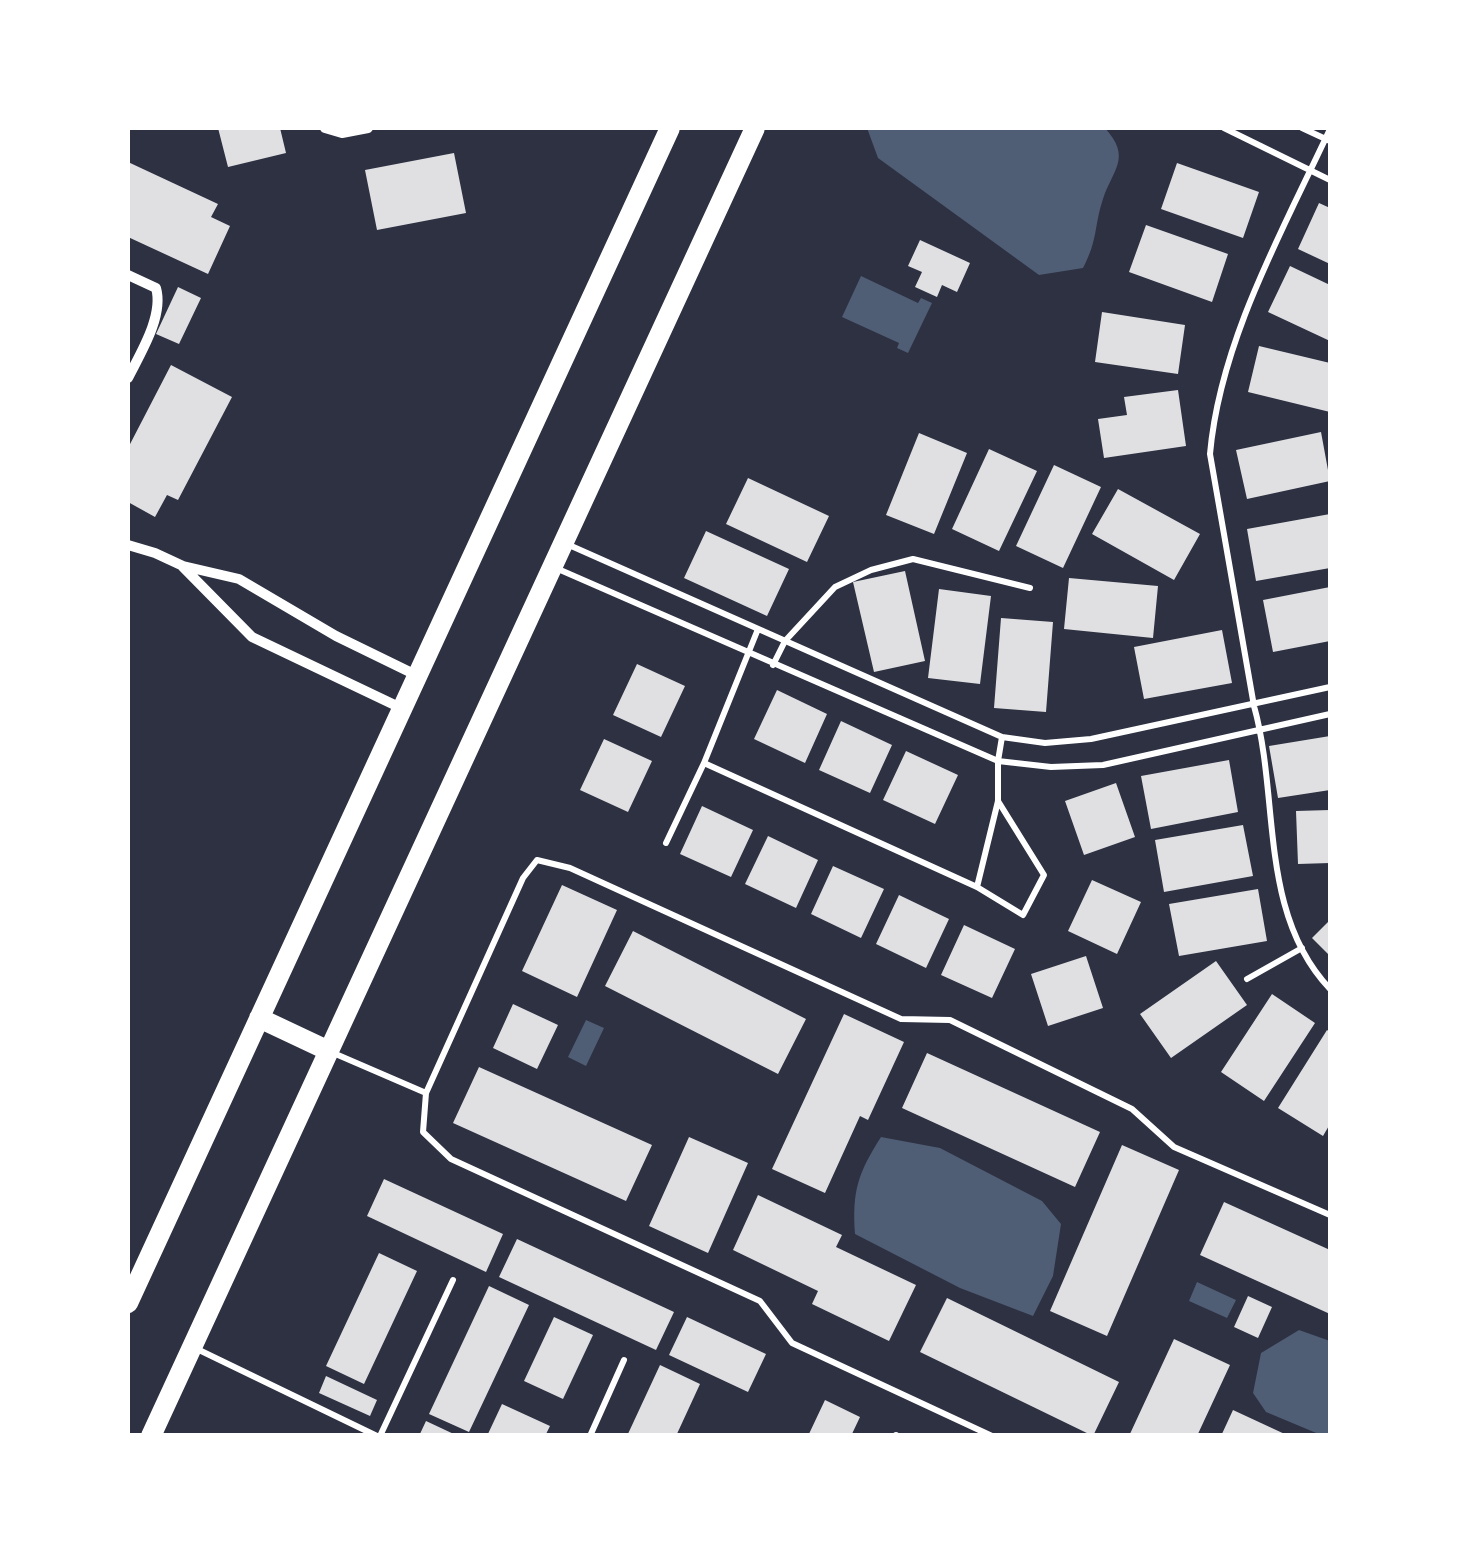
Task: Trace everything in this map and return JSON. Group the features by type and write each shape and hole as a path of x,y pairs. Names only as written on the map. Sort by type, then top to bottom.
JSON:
{"main road":[{"path":"128,1303 670,128"},
{"path":"150,1436 755,128"},
{"path":"259,1018 329,1051"}],"street":[{"path":"325,128 342,133 368,128"},
{"path":"128,274 156,288 158,296 148,336 128,378"},
{"path":"128,544 182,566 239,579 336,636 416,676"},
{"path":"182,566 252,638 402,708"}],"lane":[{"path":"1224,128 1330,180"},
{"path":"1302,128 1328,140"},
{"path":"1330,128 1328,140 1231,350 1214,412 1210,454 1254,706 1262,732 1272,853 1302,948 1330,989"},
{"path":"563,542 1002,737 1045,744 1091,739 1330,687"},
{"path":"773,665 785,641 835,587 871,570 913,558 1030,588"},
{"path":"552,566 998,761 1051,768 1103,765 1330,714"},
{"path":"666,843 758,629"},
{"path":"977,887 998,802 1002,737"},
{"path":"704,762 977,887 1023,914 1044,875 998,802"},
{"path":"992,1436 792,1343 760,1301 451,1159 423,1132 426,1094 523,878 537,860 570,868 901,1019 950,1020 1132,1109 1174,1148 1330,1215"},
{"path":"1247,979 1302,948"},
{"path":"329,1051 426,1094"},
{"path":"192,1346 378,1436 453,1280"},
{"path":"590,1436 624,1360"}],"water":[{"path":"867,128 1105,128 1117,148 1118,164 1103,199 1083,268 1039,275 878,158"},
{"path":"861,276 918,303 921,298 932,303 908,353 897,348 899,343 842,317"},
{"path":"586,1020 604,1028 586,1066 568,1057"},
{"path":"881,1137 940,1148 1042,1201 1061,1224 1053,1276 1033,1316 960,1288 855,1234 858,1183"},
{"path":"1197,1282 1236,1300 1227,1318 1189,1301"},
{"path":"1299,1330 1330,1341 1330,1435 1321,1435 1266,1412 1253,1393 1261,1353"}],"building":[{"path":"218,128 280,128 286,153 228,167"},
{"path":"454,153 466,213 377,230 365,170"},
{"path":"128,162 218,204 211,217 230,226 208,274 128,237"},
{"path":"1177,163 1259,192 1243,238 1161,209"},
{"path":"1319,203 1330,208 1330,264 1298,249"},
{"path":"1146,225 1228,254 1212,302 1129,272"},
{"path":"920,240 970,263 957,292 942,285 937,297 915,287 922,272 908,266"},
{"path":"1290,266 1330,285 1330,341 1268,312"},
{"path":"178,287 201,298 179,344 156,334"},
{"path":"1102,312 1185,325 1178,374 1095,362"},
{"path":"1259,346 1330,363 1330,412 1248,392"},
{"path":"171,365 232,397 178,500 167,495 155,517 128,502 128,448"},
{"path":"1178,390 1186,446 1104,458 1098,419 1127,415 1124,397"},
{"path":"1321,432 1330,481 1247,499 1236,450"},
{"path":"919,433 967,453 934,534 886,515"},
{"path":"989,449 1037,471 999,551 952,529"},
{"path":"1054,465 1101,487 1063,568 1016,546"},
{"path":"748,478 829,516 807,562 726,524"},
{"path":"1118,489 1200,534 1174,580 1092,534"},
{"path":"1330,514 1330,568 1256,581 1247,529"},
{"path":"706,531 789,569 767,616 684,578"},
{"path":"905,571 925,661 874,672 853,582"},
{"path":"1069,578 1158,586 1153,638 1064,629"},
{"path":"1330,587 1330,641 1273,652 1263,600"},
{"path":"939,589 991,596 980,684 928,678"},
{"path":"1001,618 1053,622 1046,712 994,708"},
{"path":"1222,630 1232,683 1144,699 1134,647"},
{"path":"637,664 685,686 661,737 613,715"},
{"path":"777,690 827,714 805,763 754,739"},
{"path":"841,721 892,745 870,793 819,770"},
{"path":"1330,736 1330,790 1278,798 1269,746"},
{"path":"604,739 652,761 628,812 580,790"},
{"path":"906,751 958,775 935,824 883,800"},
{"path":"1229,760 1238,812 1151,829 1141,776"},
{"path":"1116,783 1135,837 1084,855 1065,801"},
{"path":"702,806 753,830 731,877 680,854"},
{"path":"1330,810 1330,863 1298,864 1296,811"},
{"path":"1243,825 1253,876 1164,892 1155,840"},
{"path":"768,836 818,860 796,908 745,884"},
{"path":"833,866 884,889 861,938 811,914"},
{"path":"1092,880 1141,902 1117,954 1068,931"},
{"path":"562,885 617,910 577,997 522,971"},
{"path":"1258,889 1267,941 1179,956 1169,904"},
{"path":"899,895 949,919 926,968 876,944"},
{"path":"1330,920 1330,956 1312,938"},
{"path":"964,925 1015,949 992,998 941,975"},
{"path":"633,931 806,1019 778,1074 605,986"},
{"path":"1086,956 1103,1008 1048,1026 1031,974"},
{"path":"1216,961 1247,1005 1171,1058 1140,1014"},
{"path":"1272,994 1315,1023 1264,1101 1221,1072"},
{"path":"513,1004 558,1025 537,1069 493,1048"},
{"path":"844,1014 904,1042 868,1120 860,1116 825,1193 772,1169"},
{"path":"1327,1030 1330,1124 1323,1136 1278,1108"},
{"path":"927,1053 1100,1132 1075,1187 902,1108"},
{"path":"479,1067 652,1145 626,1201 453,1123"},
{"path":"689,1137 748,1163 708,1253 649,1226"},
{"path":"1122,1145 1179,1170 1107,1336 1050,1311"},
{"path":"384,1179 503,1234 486,1272 367,1216"},
{"path":"758,1195 842,1235 836,1247 916,1285 889,1341 812,1304 818,1291 733,1250"},
{"path":"1224,1202 1330,1250 1330,1314 1200,1255"},
{"path":"517,1239 674,1312 656,1350 499,1277"},
{"path":"379,1253 417,1271 364,1384 326,1366"},
{"path":"489,1286 529,1305 469,1432 429,1414"},
{"path":"1248,1296 1272,1307 1258,1338 1234,1327"},
{"path":"947,1298 1119,1382 1093,1436 920,1352"},
{"path":"554,1317 593,1335 563,1399 524,1381"},
{"path":"687,1317 766,1354 748,1392 669,1355"},
{"path":"1174,1339 1230,1365 1197,1436 1129,1436"},
{"path":"660,1365 700,1384 676,1436 627,1436"},
{"path":"326,1376 377,1400 370,1416 319,1393"},
{"path":"825,1400 860,1417 851,1436 808,1436"},
{"path":"502,1404 550,1426 545,1436 487,1436"},
{"path":"1233,1410 1289,1436 1221,1436"},
{"path":"426,1421 458,1436 419,1436"}]}
